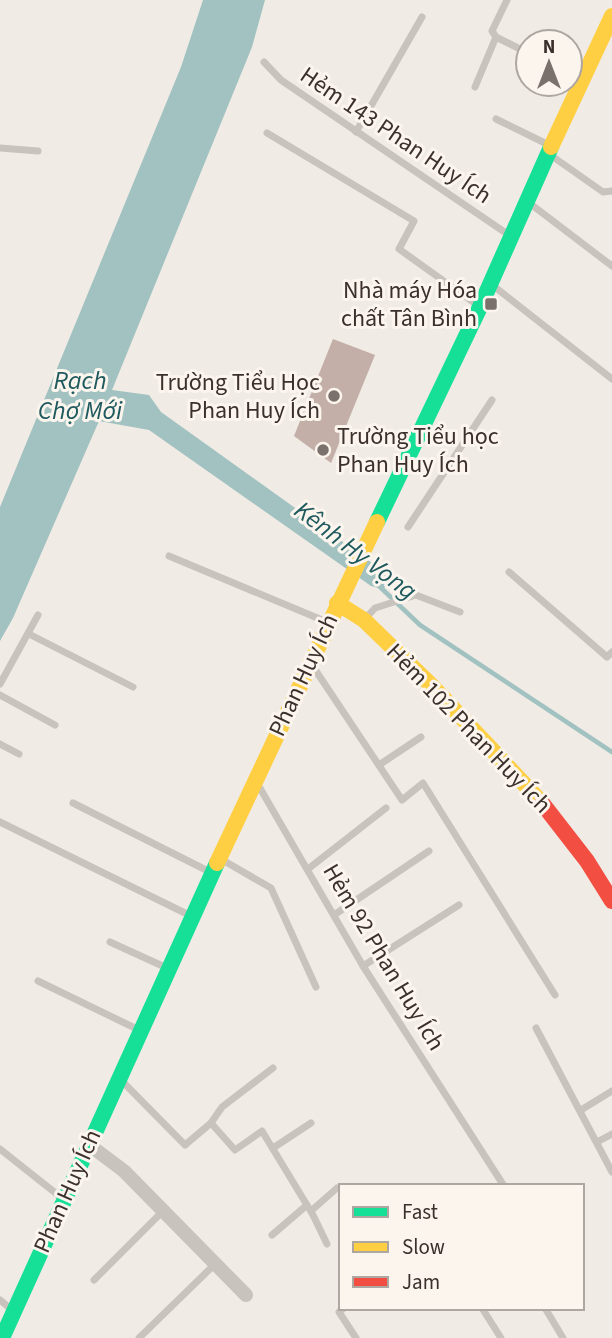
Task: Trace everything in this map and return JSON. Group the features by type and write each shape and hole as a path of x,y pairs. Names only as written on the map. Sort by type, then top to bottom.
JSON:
{"main road":[{"name":"Phan Huy Ích","path":"584,63 612,16"},
{"name":"Phan Huy Ích","path":"2,1338 254,779 480,307 550,150 569,98"},
{"name":"Hẻm 102 Phan Huy Ích","path":"339,599 364,620 518,772 586,857 612,901"}],"street":[{"path":"88,1144 124,1171 246,1295"}],"lane":[{"path":"507,0 492,31 496,37 514,46"},
{"path":"356,132 422,18"},
{"path":"474,87 496,37"},
{"name":"Hẻm 143 Phan Huy Ích","path":"264,62 281,80 510,236"},
{"path":"496,119 550,150 604,192 612,191"},
{"path":"267,134 414,221 399,249 480,307"},
{"path":"0,148 38,151"},
{"path":"527,201 612,266"},
{"path":"490,284 612,379"},
{"path":"408,527 492,400"},
{"path":"169,556 328,622"},
{"path":"509,572 607,657 612,652"},
{"path":"364,620 375,608 416,594 460,612"},
{"path":"0,684 38,615"},
{"path":"29,634 133,687"},
{"path":"310,661 402,800 423,783 555,995"},
{"path":"0,695 55,725"},
{"path":"379,765 421,737"},
{"path":"0,744 19,754"},
{"name":"Hẻm 92 Phan Huy Ích","path":"254,779 363,966 503,1184"},
{"path":"73,803 212,873"},
{"path":"308,869 386,808"},
{"path":"0,822 192,916"},
{"path":"334,915 429,851"},
{"path":"219,857 271,888 316,987"},
{"path":"363,966 459,905"},
{"path":"110,942 168,969"},
{"path":"38,981 139,1030"},
{"path":"536,1028 612,1172"},
{"path":"118,1077 185,1145 211,1123 222,1107 274,1069"},
{"path":"580,1110 612,1091"},
{"path":"211,1123 234,1150 262,1131 309,1208 327,1244"},
{"path":"273,1148 311,1124"},
{"path":"597,1142 612,1134"},
{"path":"0,1149 63,1199"},
{"path":"272,1235 337,1188"},
{"path":"94,1280 163,1211"},
{"path":"139,1338 215,1264"},
{"path":"0,1300 14,1311"},
{"path":"342,1310 339,1312 356,1338"},
{"path":"483,1310 501,1338"},
{"path":"546,1310 563,1338"}],"water":[{"name":"Rạch Chợ Mới","path":"203,0 265,0 252,47 112,390 149,395 161,412 379,568 389,579 389,584 383,589 371,586 149,430 99,421 13,618 0,641 0,507 181,67"}],"building":[{"name":"Trường Tiểu Học Phan Huy Ích","path":"333,339 375,355 331,463 294,436"}],"waterway":[{"name":"Kênh Hy Vọng","path":"379,586 420,625 612,752"}],"traffic: fast":[{"path":"377,522 480,307 551,147"},
{"path":"2,1338 217,863"}],"traffic: slow":[{"path":"551,147 612,16"},
{"path":"217,863 377,522"},
{"path":"337,603 364,620 432,686 542,803"}],"traffic: jam":[{"path":"542,803 587,861 612,901"}],"place":[{"name":"Nhà máy Hóa chất Tân Bình","path":"491,304"},
{"name":"Trường Tiểu Học Phan Huy Ích","path":"334,396"},
{"name":"Trường Tiểu học Phan Huy Ích","path":"323,450"}]}
